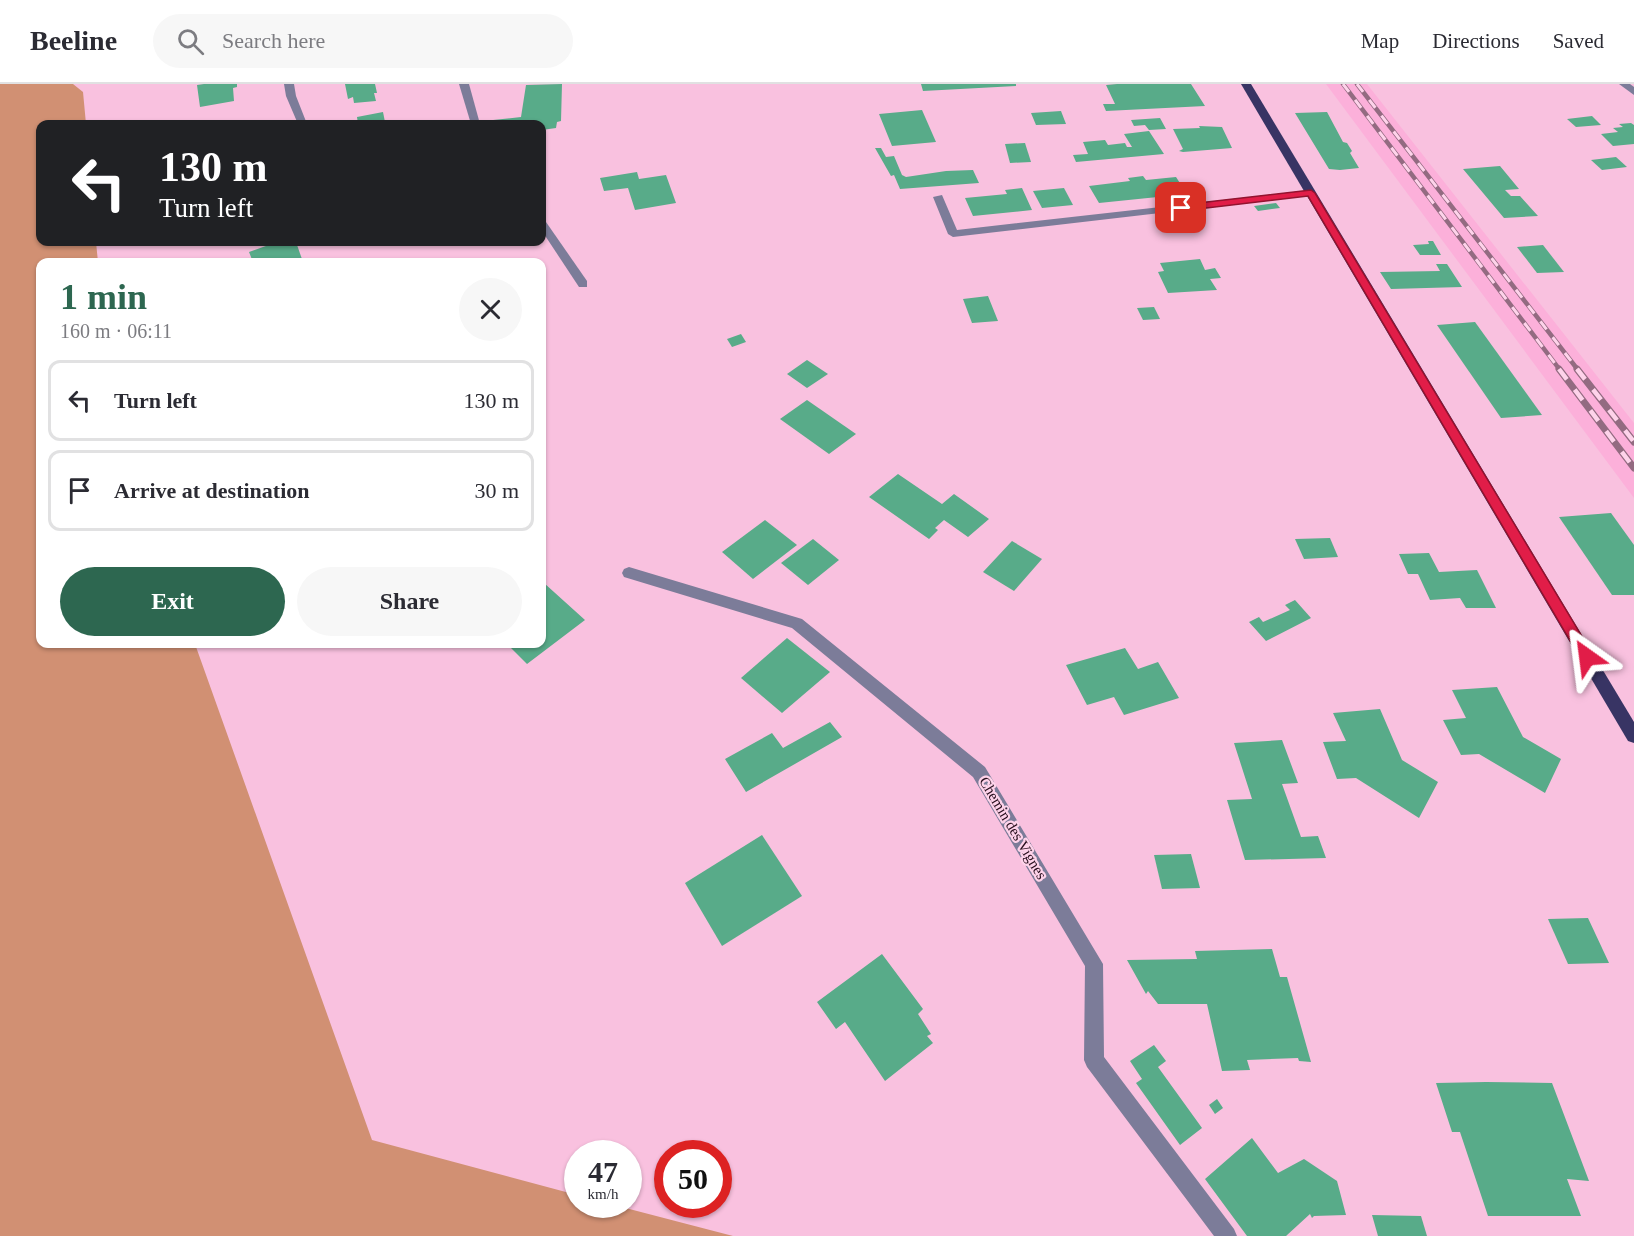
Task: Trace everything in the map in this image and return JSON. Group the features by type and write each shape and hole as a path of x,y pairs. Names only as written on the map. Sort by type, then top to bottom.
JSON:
{"main road":[{"path":"1246,84 1634,736"}],"street":[{"path":"289,84 291,96 301,120"},
{"path":"464,84 475,120"},
{"path":"1624,84 1634,92"},
{"path":"938,197 953,234 1311,193"},
{"path":"546,230 583,284"},
{"name":"Chemin des Vignes","path":"629,573 796,623 979,772 1094,964 1094,1060 1227,1236"}],"shaded area":[{"path":"0,84 73,84 83,92 86,120 36,120 36,246 96,246 98,258 36,258 36,648 196,648 372,1140 564,1192 564,1218 642,1218 642,1212 654,1215 654,1218 664,1218 733,1236 0,1236"},
{"path":"1326,84 1367,84 1634,423 1634,498"}],"building":[{"path":"237,84 237,87 233,88 234,101 200,107 197,85"},
{"path":"345,84 375,84 376,101 354,103 353,97 348,99"},
{"path":"562,84 561,121 557,122 556,128 546,129 546,120 493,120 521,117 526,85"},
{"path":"921,84 1016,84 1016,86 923,91"},
{"path":"1191,84 1205,106 1106,111 1103,104 1115,104 1106,85"},
{"path":"922,110 936,142 892,146 879,114"},
{"path":"1061,111 1066,124 1036,125 1031,113"},
{"path":"383,112 385,120 357,120 357,117"},
{"path":"1327,112 1343,142 1347,143 1352,151 1350,153 1359,168 1329,169 1295,113"},
{"path":"1592,116 1601,125 1576,127 1567,119"},
{"path":"1160,118 1166,129 1149,130 1145,125 1134,126 1131,120"},
{"path":"1619,124 1634,125 1634,144 1613,146 1601,134 1618,132 1613,128 1623,127"},
{"path":"1199,126 1222,127 1232,148 1179,151 1183,149 1173,129 1200,128"},
{"path":"1149,131 1164,154 1076,162 1073,155 1088,154 1083,142 1105,140 1108,145 1125,143 1127,147 1132,147 1124,134"},
{"path":"1025,143 1031,162 1010,163 1005,144"},
{"path":"875,148 881,148 886,157 894,156 902,175 906,177 946,171 973,170 979,183 900,189 894,175 891,176"},
{"path":"1616,157 1627,167 1602,170 1591,160"},
{"path":"1500,166 1519,189 1505,190 1511,196 1520,196 1538,216 1504,218 1463,169"},
{"path":"637,172 639,179 666,175 676,203 635,210 628,188 604,191 600,178"},
{"path":"1143,176 1146,180 1176,177 1187,194 1099,203 1089,186 1130,181 1128,178"},
{"path":"1022,188 1032,210 973,216 965,198 1007,194 1005,190"},
{"path":"1064,188 1073,205 1042,208 1033,191"},
{"path":"1276,203 1280,208 1258,211 1254,206"},
{"path":"1428,241 1433,241 1441,255 1420,255 1413,245 1429,244"},
{"path":"1543,245 1564,272 1537,273 1517,247"},
{"path":"266,246 297,246 302,258 251,258 249,252"},
{"path":"1200,259 1205,270 1215,268 1221,278 1210,279 1217,290 1168,293 1158,272 1164,271 1160,263"},
{"path":"1436,264 1447,264 1462,287 1391,289 1380,272 1440,271"},
{"path":"988,296 998,321 972,323 963,299"},
{"path":"1154,307 1160,319 1143,320 1137,308"},
{"path":"1475,322 1542,415 1501,418 1437,325"},
{"path":"741,334 746,342 732,347 727,339"},
{"path":"807,360 828,374 807,388 787,374"},
{"path":"807,400 856,434 829,454 780,419"},
{"path":"898,474 942,504 954,494 989,519 968,537 944,520 935,528 938,530 929,539 869,497"},
{"path":"1611,513 1634,545 1634,595 1612,595 1559,517"},
{"path":"765,520 797,545 753,579 722,552"},
{"path":"1330,538 1338,557 1304,559 1295,539"},
{"path":"813,539 839,560 808,585 781,563"},
{"path":"1012,541 1042,559 1014,591 983,572"},
{"path":"1429,553 1439,572 1477,570 1496,608 1466,608 1460,598 1430,600 1418,574 1408,574 1399,554"},
{"path":"546,585 585,620 527,664 511,648 546,648"},
{"path":"1295,600 1311,618 1266,641 1249,622 1259,617 1263,622 1290,610 1285,605"},
{"path":"787,638 830,672 782,713 741,678"},
{"path":"1125,648 1138,669 1158,662 1179,698 1124,715 1114,697 1087,705 1066,665"},
{"path":"1497,687 1523,737 1561,759 1545,793 1479,754 1461,755 1443,720 1466,718 1452,690"},
{"path":"1380,709 1402,760 1438,782 1419,818 1356,778 1337,779 1323,742 1346,741 1333,713"},
{"path":"830,722 842,737 746,792 725,759 772,733 783,748"},
{"path":"1282,740 1298,783 1282,784 1301,837 1318,836 1326,858 1245,860 1227,800 1252,799 1234,743"},
{"path":"762,835 802,896 722,946 685,883"},
{"path":"1191,854 1200,888 1162,889 1154,855"},
{"path":"1588,918 1609,963 1568,964 1548,919"},
{"path":"1272,949 1280,977 1287,977 1311,1062 1299,1061 1298,1058 1247,1060 1250,1070 1222,1071 1207,1004 1158,1004 1148,991 1146,994 1127,960 1197,959 1195,951"},
{"path":"882,954 923,1009 918,1014 931,1034 927,1036 933,1043 885,1081 845,1022 836,1029 817,1002"},
{"path":"1154,1045 1166,1061 1158,1067 1202,1128 1180,1145 1136,1083 1142,1079 1130,1061"},
{"path":"1436,1083 1552,1083 1589,1181 1567,1179 1581,1216 1488,1216 1460,1132 1452,1132"},
{"path":"1217,1099 1223,1108 1215,1114 1209,1105"},
{"path":"1252,1138 1278,1173 1304,1159 1337,1181 1346,1215 1314,1216 1312,1218 1310,1214 1286,1236 1247,1236 1205,1179"},
{"path":"1372,1215 1421,1216 1427,1236 1378,1236"}],"railway":[{"path":"1343,84 1560,370"},
{"path":"1357,84 1578,370"},
{"path":"1559,369 1634,468"},
{"path":"1577,369 1634,442"}],"route":[{"path":"1181,208 1311,193 1587,657"}]}
